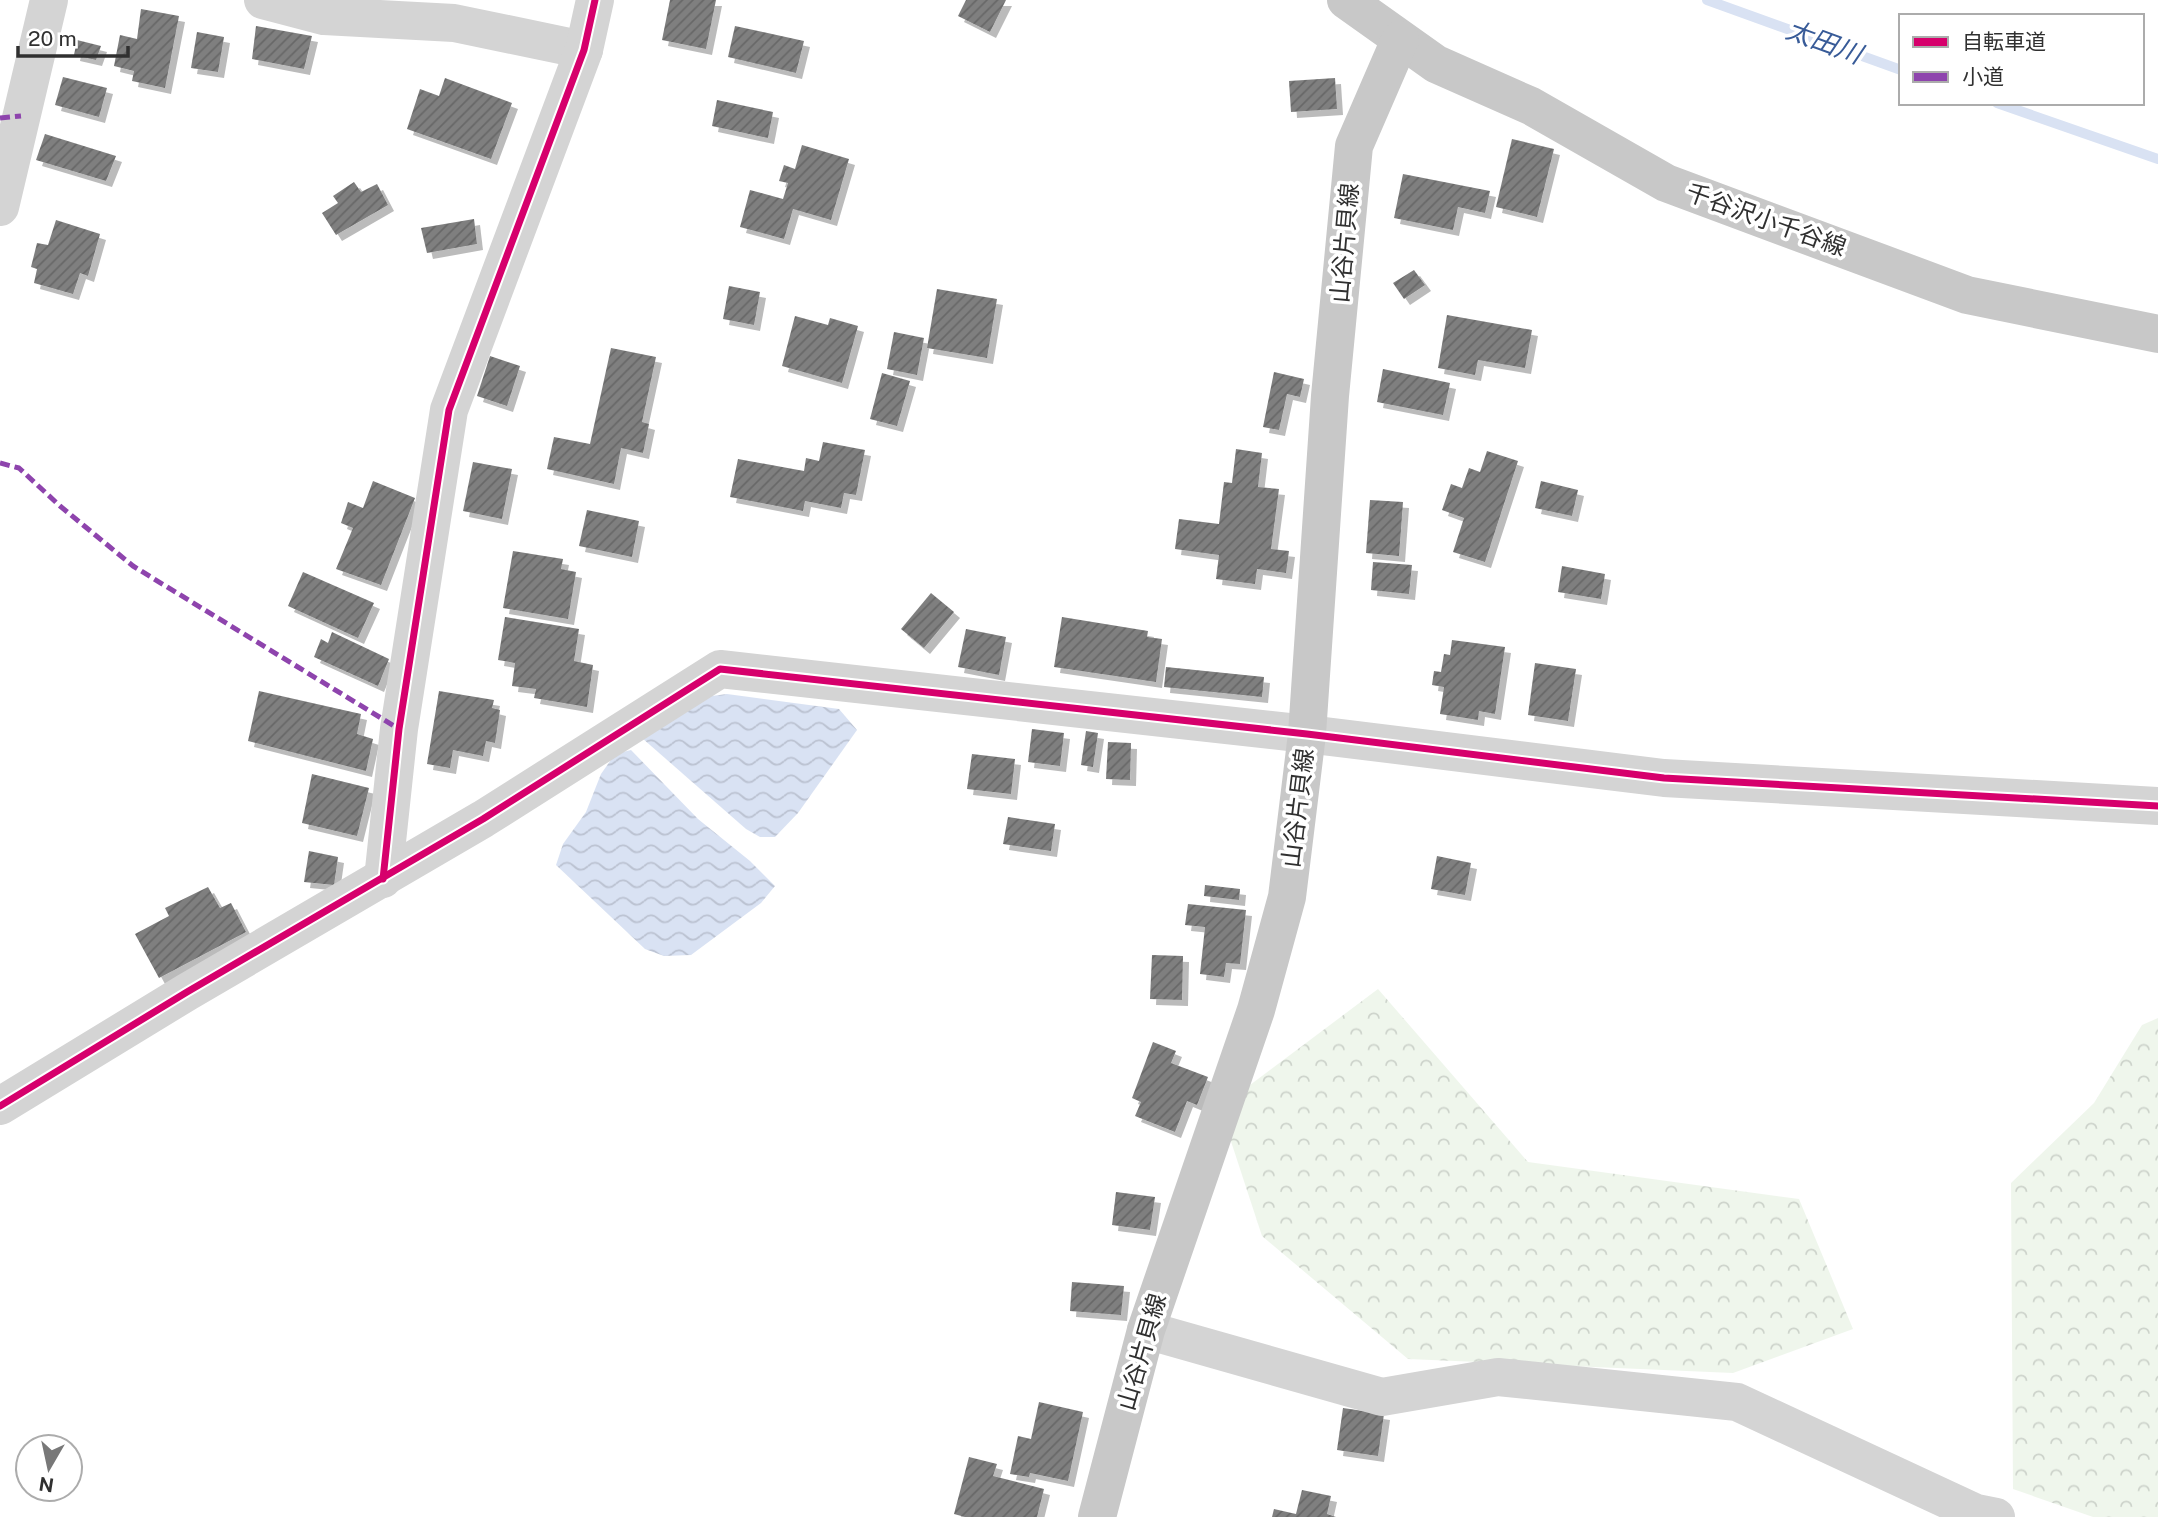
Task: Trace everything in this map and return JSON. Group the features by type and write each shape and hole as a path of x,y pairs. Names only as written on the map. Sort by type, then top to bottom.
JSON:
{"main road":[{"name":"千谷沢小千谷線","path":"1346,0 1436,64 1531,106 1666,184 1967,295 2158,334"},
{"name":"山谷片貝線","path":"1097,1517 1146,1330 1256,1010 1287,897 1307,734 1330,396 1354,146 1400,40"}],"street":[{"path":"0,207 49,0"},
{"path":"263,0 324,16 454,23 584,50"},
{"path":"383,879 399,729 449,410 584,50 595,0"},
{"path":"0,1106 187,992 383,879 720,669 1307,734 1664,778 2158,806"},
{"path":"1146,1330 1382,1397 1498,1377 1737,1402 1976,1513 1996,1517"}],"green space":[{"path":"1378,989 1528,1162 1799,1199 1853,1329 1733,1373 1408,1359 1262,1236 1223,1117 1246,1088"},
{"path":"2158,1018 2158,1517 2093,1517 2013,1489 2011,1183 2094,1103 2142,1025"}],"water":[{"path":"727,694 839,709 857,730 798,813 775,837 760,837 746,829 642,738 689,699"},
{"path":"631,750 698,819 750,861 775,886 761,903 691,955 664,956 645,949 556,865 563,844 586,812 601,774 615,754"}],"building":[{"path":"670,0 716,0 706,49 662,40"},
{"path":"966,0 1006,0 990,32 958,16"},
{"path":"141,9 179,16 165,88 132,81 134,71 114,66 120,35 137,39"},
{"path":"256,26 312,36 304,69 252,59"},
{"path":"735,26 804,41 796,73 728,57"},
{"path":"197,32 224,37 218,72 191,68"},
{"path":"77,40 101,46 96,60 74,55"},
{"path":"63,77 107,88 99,117 55,105"},
{"path":"445,78 512,103 491,159 407,129 420,89 439,96"},
{"path":"1335,78 1337,109 1291,112 1289,81"},
{"path":"717,100 773,112 768,138 712,126"},
{"path":"45,134 116,156 106,181 36,160"},
{"path":"1512,139 1554,149 1537,217 1496,207"},
{"path":"802,145 849,159 831,220 793,209 784,239 740,227 750,190 783,199 788,183 779,181 784,165 795,169"},
{"path":"1403,174 1490,191 1485,213 1458,207 1453,230 1394,218"},
{"path":"354,182 361,192 377,184 388,205 336,235 322,213 338,203 333,196"},
{"path":"474,219 477,244 427,253 421,228"},
{"path":"56,220 100,234 88,276 80,273 73,294 34,283 37,269 31,267 37,243 48,245"},
{"path":"1414,270 1425,285 1404,299 1393,283"},
{"path":"729,286 760,292 754,325 723,319"},
{"path":"937,289 997,299 987,358 927,348"},
{"path":"1447,315 1532,330 1525,368 1478,360 1475,375 1438,368"},
{"path":"795,316 828,325 830,318 858,326 842,383 782,366"},
{"path":"894,332 924,338 917,375 887,369"},
{"path":"611,348 656,357 642,422 649,424 643,453 621,448 614,484 547,469 554,437 590,444"},
{"path":"490,356 520,366 507,406 477,396"},
{"path":"1383,369 1450,383 1443,415 1377,402"},
{"path":"1274,372 1304,379 1300,397 1287,394 1279,430 1263,427"},
{"path":"882,373 910,381 897,426 870,419"},
{"path":"823,442 865,450 856,495 844,493 841,508 805,501 803,511 730,497 738,459 804,471 806,458 819,461"},
{"path":"1236,449 1262,453 1258,487 1279,489 1271,549 1289,551 1286,573 1257,569 1255,584 1216,579 1219,555 1175,549 1179,519 1219,524 1224,482 1232,483"},
{"path":"1487,451 1518,461 1485,562 1453,552 1464,518 1442,510 1451,484 1462,488 1469,468 1480,472"},
{"path":"473,462 512,469 502,519 463,511"},
{"path":"373,481 415,498 381,585 336,569 353,528 341,523 348,502 363,508"},
{"path":"1541,481 1578,490 1572,516 1535,508"},
{"path":"1370,500 1403,502 1399,556 1366,553"},
{"path":"587,510 639,521 632,557 579,546"},
{"path":"513,551 563,559 561,569 576,572 568,619 503,608"},
{"path":"1373,562 1412,565 1409,594 1371,590"},
{"path":"1562,566 1605,574 1601,599 1558,592"},
{"path":"303,572 374,603 358,638 288,606"},
{"path":"931,593 954,612 924,648 901,629"},
{"path":"505,617 579,629 574,661 593,665 587,707 534,698 536,689 512,686 515,663 498,660"},
{"path":"1062,617 1148,631 1147,637 1162,639 1156,682 1054,667"},
{"path":"966,629 1006,637 999,675 958,667"},
{"path":"332,632 389,659 378,686 314,657 321,639 328,643"},
{"path":"1452,640 1505,647 1495,714 1479,711 1478,720 1440,714 1444,687 1432,685 1434,671 1441,672 1444,654 1450,655"},
{"path":"1535,663 1576,669 1568,721 1528,715"},
{"path":"1166,667 1264,677 1262,697 1164,687"},
{"path":"259,691 361,714 357,734 373,739 366,771 248,741"},
{"path":"439,691 494,700 492,708 500,710 495,743 486,741 483,756 453,750 450,768 427,764"},
{"path":"1032,729 1064,733 1060,766 1028,762"},
{"path":"1086,731 1098,733 1093,767 1081,765"},
{"path":"1108,742 1131,743 1130,780 1106,779"},
{"path":"972,754 1015,759 1011,794 967,789"},
{"path":"312,774 369,788 357,836 302,823"},
{"path":"1008,817 1055,824 1051,851 1003,844"},
{"path":"309,851 338,857 334,885 304,882"},
{"path":"1437,856 1471,863 1465,895 1431,889"},
{"path":"1205,885 1240,889 1239,900 1204,896"},
{"path":"208,887 220,908 231,903 246,932 159,978 135,934 169,916 165,908"},
{"path":"1188,904 1246,910 1240,964 1226,963 1224,977 1200,974 1205,927 1185,925"},
{"path":"1152,955 1183,956 1182,1000 1150,999"},
{"path":"1153,1042 1176,1051 1171,1063 1208,1077 1197,1105 1187,1101 1175,1132 1135,1116 1141,1102 1132,1098"},
{"path":"1116,1192 1155,1197 1150,1230 1112,1225"},
{"path":"1072,1282 1124,1286 1121,1315 1070,1311"},
{"path":"1039,1402 1083,1412 1068,1481 1030,1473 1029,1477 1010,1474 1018,1436 1031,1439"},
{"path":"1343,1408 1384,1414 1378,1456 1337,1450"},
{"path":"969,1457 997,1464 993,1476 1044,1489 1037,1517 965,1517 954,1514"},
{"path":"1302,1490 1331,1496 1327,1514 1336,1517 1272,1517 1274,1509 1296,1514"}],"waterway":[{"name":"太田川","path":"1707,0 1899,69"},
{"name":"太田川","path":"2003,105 2158,159"}],"marked path":[{"path":"0,118 21,116"},
{"path":"0,463 19,468 133,566 399,729"}],"cycle path":[{"path":"383,879 399,729 449,410 584,50 595,0"},
{"path":"0,1106 187,992 483,819 720,669 1307,734 1664,778 2158,806"}]}
